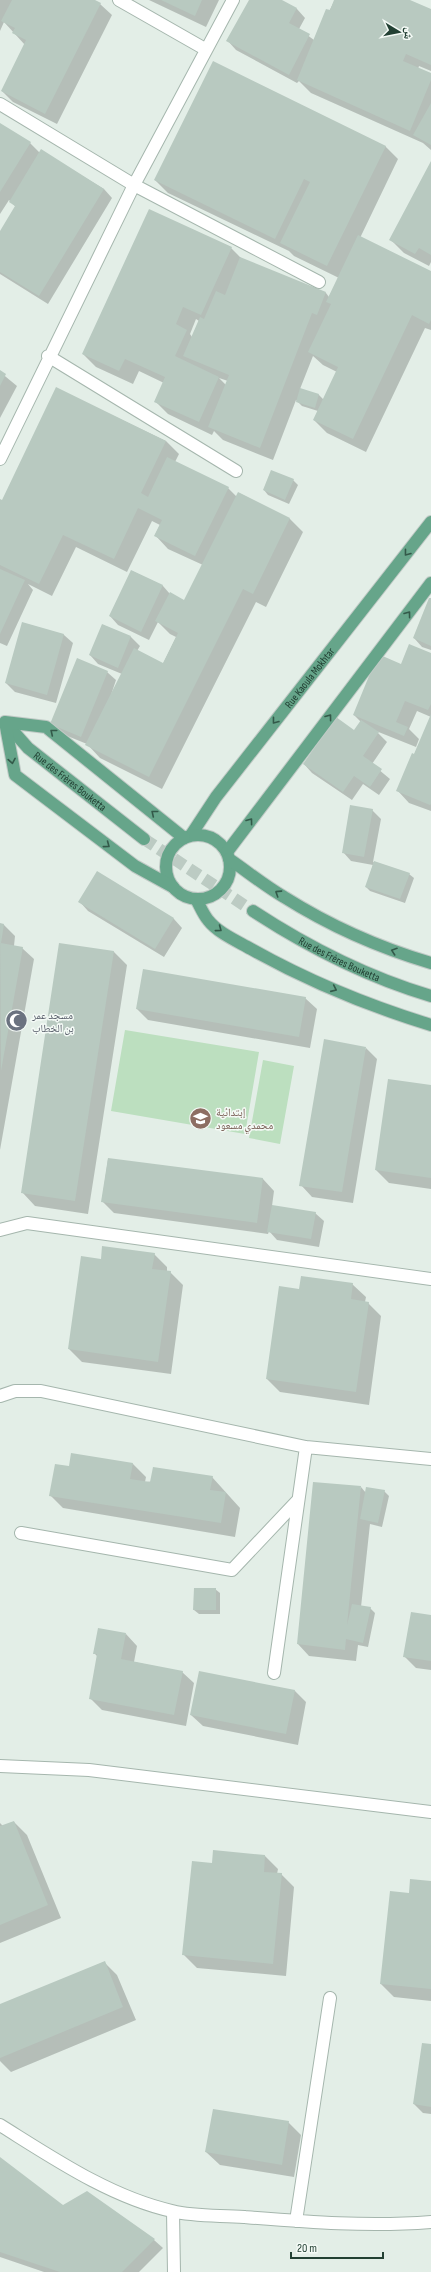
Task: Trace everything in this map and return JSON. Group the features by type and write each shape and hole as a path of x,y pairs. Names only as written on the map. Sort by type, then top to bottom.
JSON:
{"main road":[{"name":"Rue Kaoula Mokhtar","path":"188,837 216,797 431,522"},
{"path":"188,837 46,727 2,723 15,775 135,866 174,887 187,897 196,899 206,898 223,888 229,874 228,856 431,583"},
{"name":"Rue des Frères Bouketta","path":"2,723 28,748 144,839"},
{"path":"174,887 168,877 166,866 169,854 175,845 188,837 204,835 216,840 228,856 270,888 311,913 378,945 431,963"},
{"path":"196,899 208,921 237,941 260,954 304,977 348,995 431,1025"},
{"name":"Rue des Frères Bouketta","path":"253,911 304,943 349,965 431,996"}],"street":[{"path":"119,0 205,49"},
{"path":"0,458 48,356 134,185 232,0"},
{"path":"0,104 134,185 319,282"},
{"path":"48,356 236,471"},
{"path":"0,1222 27,1223 431,1279"},
{"path":"0,1230 27,1223"},
{"path":"0,1396 15,1392 41,1391 306,1446 431,1459"},
{"path":"274,1672 306,1446"},
{"path":"20,1534 232,1570 298,1500"},
{"path":"0,1766 89,1770 431,1812"},
{"path":"296,2221 330,1998"},
{"path":"0,2125 58,2161 124,2195 172,2212 372,2225 431,2222"},
{"path":"172,2212 174,2272"}],"green space":[{"path":"125,1030 259,1052 245,1134 111,1111"},
{"path":"263,1060 294,1066 280,1144 249,1138"}],"building":[{"path":"12,0 95,0 101,3 45,114 1,91 26,40 12,33 15,28 1,21"},
{"path":"161,0 202,0 195,16"},
{"path":"249,0 282,0 297,8 289,23 310,34 289,75 226,41"},
{"path":"334,0 410,0 431,9 431,65 406,54 403,61 431,73 431,80 410,131 297,80 326,9 330,10"},
{"path":"213,61 386,146 327,266 280,243 310,182 304,179 275,239 154,180"},
{"path":"431,103 431,145 413,135"},
{"path":"0,123 31,142 0,192"},
{"path":"41,149 104,189 39,296 0,272 0,231 15,206 9,202"},
{"path":"431,161 431,255 419,248 415,254 389,240"},
{"path":"149,209 232,247 201,315 183,307 176,324 187,330 175,356 219,377 199,422 154,402 165,377 125,359 119,371 82,354"},
{"path":"358,235 431,271 431,320 429,324 412,315 353,439 313,420 338,367 308,352 331,304 326,302"},
{"path":"240,257 326,292 317,315 312,313 260,448 208,427 229,375 183,356 200,317 204,319 216,291 225,295"},
{"path":"0,370 6,374 0,386"},
{"path":"56,387 166,441 141,493 148,497 167,457 229,487 195,556 154,536 162,520 138,508 114,559 63,535 39,584 0,565 0,499 2,500"},
{"path":"300,388 319,394 315,408 296,402"},
{"path":"271,470 294,479 285,500 263,490"},
{"path":"238,492 290,518 253,594 243,589 149,777 85,745 134,648 163,663 178,633 155,621 170,592 184,600"},
{"path":"0,569 25,580 0,634"},
{"path":"131,570 163,585 141,632 109,616"},
{"path":"429,598 431,598 431,646 413,638"},
{"path":"22,622 64,634 47,695 5,683"},
{"path":"102,624 131,636 118,668 89,655"},
{"path":"409,644 431,653 431,704 428,710 405,701 396,722 408,727 404,736 353,715 378,654 401,664"},
{"path":"77,658 108,671 81,737 50,724"},
{"path":"431,714 431,804 430,805 396,791"},
{"path":"336,717 354,730 361,720 379,732 363,756 382,769 370,787 354,776 343,792 303,764"},
{"path":"350,805 373,809 364,857 342,853"},
{"path":"374,861 410,873 400,899 365,887"},
{"path":"97,871 174,918 155,949 78,902"},
{"path":"0,923 4,924 1,943 23,947 1,1071"},
{"path":"59,943 114,951 75,1201 21,1193"},
{"path":"143,969 306,997 299,1037 136,1009"},
{"path":"324,1039 366,1047 342,1192 299,1186"},
{"path":"388,1079 431,1085 431,1178 375,1170"},
{"path":"108,1158 263,1178 257,1223 101,1202"},
{"path":"272,1205 316,1212 311,1239 267,1232"},
{"path":"102,1246 155,1253 152,1269 171,1271 158,1362 68,1349 81,1256 101,1259"},
{"path":"301,1276 353,1283 351,1299 369,1302 356,1392 266,1379 279,1286 299,1289"},
{"path":"71,1453 133,1463 130,1479 150,1482 153,1467 213,1476 210,1490 226,1492 221,1523 49,1496 55,1464 69,1466"},
{"path":"313,1482 361,1486 347,1625 352,1604 371,1607 363,1643 346,1639 345,1650 297,1644"},
{"path":"366,1487 385,1490 378,1523 360,1519"},
{"path":"194,1588 216,1588 216,1610 193,1610"},
{"path":"411,1612 431,1615 431,1661 403,1657"},
{"path":"98,1628 126,1633 121,1659 183,1671 174,1715 89,1699 97,1654 93,1654"},
{"path":"199,1671 295,1690 286,1734 190,1715"},
{"path":"14,1821 48,1905 0,1925 0,1826"},
{"path":"213,1850 265,1855 264,1872 282,1873 273,1964 182,1955 192,1861 212,1863"},
{"path":"410,1879 431,1881 431,1989 380,1984 390,1891 409,1893"},
{"path":"105,1961 123,2007 0,2058 0,2004"},
{"path":"422,2043 431,2044 431,2107 413,2104"},
{"path":"213,2109 289,2121 282,2165 205,2152"},
{"path":"0,2157 63,2205 87,2191 155,2239 122,2272 60,2272 0,2252"}],"tunnel":[{"path":"144,839 253,911"}],"place":[{"name":"مسجد عمر بن الخطاب","path":"17,1021"},
{"name":"إبتدائية محمدي مسعود","path":"200,1118"}]}
